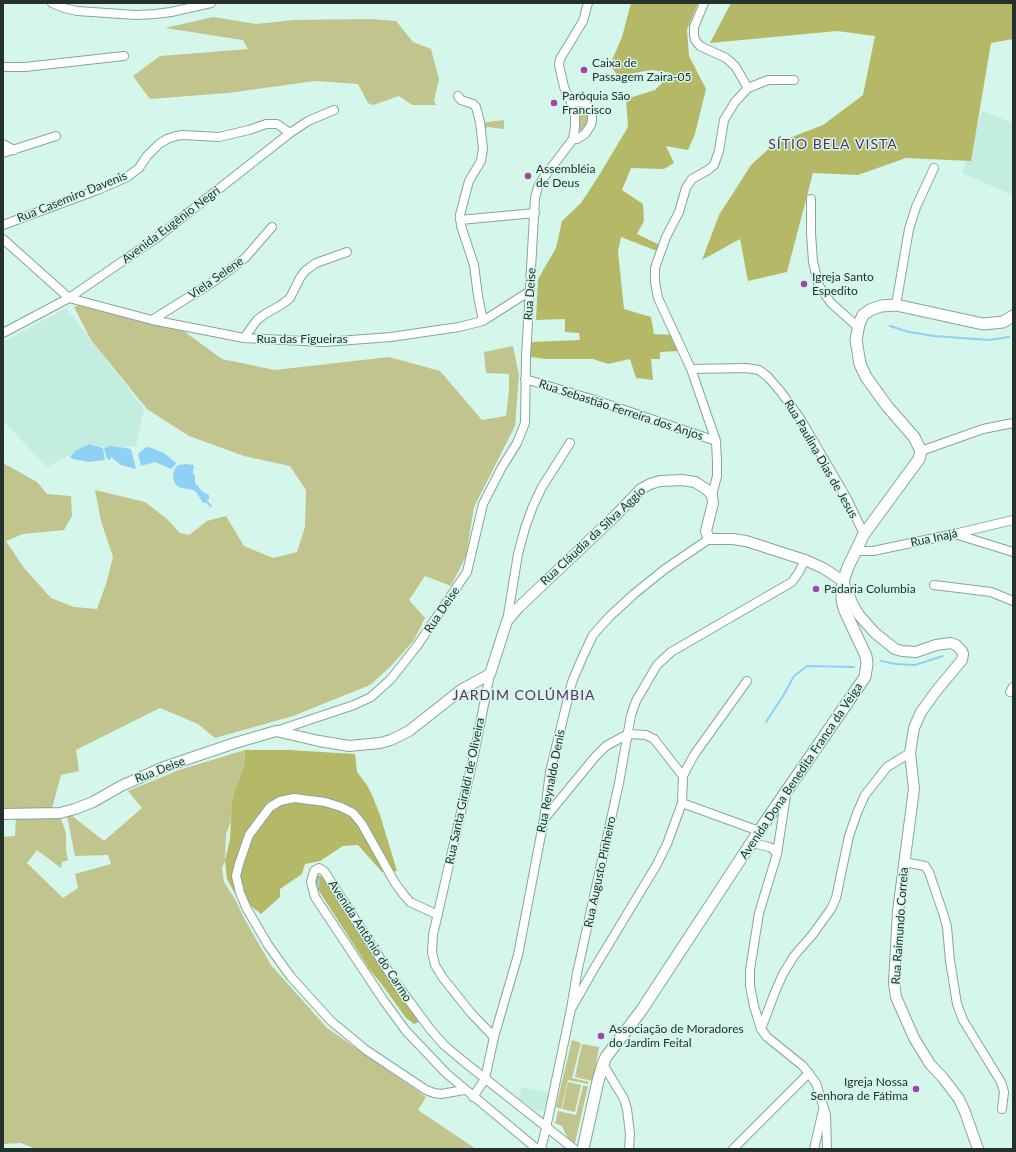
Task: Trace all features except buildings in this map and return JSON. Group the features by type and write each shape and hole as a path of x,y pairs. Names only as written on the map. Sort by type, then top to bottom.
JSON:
{"main road":[{"path":"922,452 914,437 887,406 866,377 860,364 856,340 858,327 863,315 870,310 881,306 896,305 983,324 1003,322 1013,316"},
{"name":"Avenida Dona Benedita Franca da Veiga","path":"583,1149 603,1064 609,1052 641,1011 786,792 865,677 866,656 845,611 842,600 843,581 864,534 922,452"}],"street":[{"path":"52,3 64,8 77,10 136,15 160,13 211,3"},
{"path":"573,139 575,111 564,86 559,65 560,59 583,21 588,3"},
{"path":"704,3 694,27 695,40 700,46 726,58 735,66 748,88"},
{"path":"3,67 25,67 124,56"},
{"path":"794,80 768,80 748,88 735,102 724,120 719,151 714,165 692,179 686,188 679,212 666,237 655,268 655,282 658,298 691,368 708,422 716,441 717,469 712,495 713,503 706,531 709,539 746,540 805,560 823,568 843,581"},
{"path":"458,96 461,100 473,104 476,107 480,122 483,148 482,161 472,176 464,196 460,220 474,266 483,321"},
{"name":"Rua Deise","path":"3,814 60,813 75,809 93,802 121,786 164,767 354,705 371,697 392,679 437,617 467,572 483,504 522,433 525,423 525,379 535,198 538,187 549,170 573,139 585,134 591,125 592,120 592,113 586,104 582,102 571,103"},
{"name":"Avenida Eugênio Negri","path":"3,332 69,298 155,238 290,132 308,121 334,110"},
{"name":"Rua Casemiro Davenis","path":"3,225 127,177 140,168 147,156 156,147 167,139 176,136 219,137 249,130 266,124 276,124 290,132"},
{"path":"3,153 56,136"},
{"path":"3,144 14,150"},
{"path":"896,305 909,229 916,207 934,168"},
{"path":"811,200 813,262 819,286 831,303 858,327"},
{"path":"460,220 534,213"},
{"name":"Viela Selene","path":"152,320 213,282 235,266 246,257 272,227"},
{"path":"3,239 69,298"},
{"path":"244,338 257,320 290,298 305,271 316,263 346,252"},
{"name":"Rua das Figueiras","path":"69,298 152,320 244,338 324,342 371,339 459,327 483,321 530,291"},
{"name":"Rua Paulina Dias de Jesus","path":"691,368 746,368 759,370 768,377 801,420 846,497 864,534"},
{"name":"Rua Sebastião Ferreira dos Anjos","path":"525,379 594,400 716,441"},
{"path":"922,452 982,429 1013,423"},
{"name":"Rua Santa Giraldi de Oliveira","path":"494,1037 471,1013 443,978 435,965 432,952 433,935 474,755 490,674 507,621 518,554 533,506 542,487 570,443"},
{"name":"Rua Cláudia da Silva Aggio","path":"507,621 518,608 614,517 641,489 660,481 682,480 695,482 701,485 712,495"},
{"name":"Rua Inajá","path":"855,552 873,551 1013,520"},
{"path":"954,534 1013,552"},
{"name":"Rua Reynaldo Denis","path":"473,1097 485,1079 494,1037 518,955 544,819 550,772 572,682 593,635 609,616 665,569 709,539"},
{"name":"Rua Augusto Pinheiro","path":"571,1009 573,992 636,701 657,665 671,652 792,582 805,560"},
{"name":"Rua Raimundo Correia","path":"843,581 859,615 875,633 895,649 916,652 944,643 951,643 960,648 963,654 963,657 937,690 917,720 914,728 910,753 914,789 898,911 894,970 896,997 907,1023 923,1054 959,1099 978,1149"},
{"path":"934,585 991,592 1013,601"},
{"path":"276,731 349,746 380,743 409,731 461,690 490,674"},
{"path":"541,1149 571,1009 594,967 656,866 667,844 682,802 683,776 694,755 747,681"},
{"path":"544,819 595,757 606,746 628,734 646,735 654,740 683,776"},
{"path":"761,1029 783,974 794,956 813,934 836,898 849,836 865,795 887,766 910,753"},
{"path":"786,792 777,854 760,913 750,970 750,986 761,1029 766,1037 803,1066 816,1083 824,1107 827,1127 827,1149"},
{"path":"438,915 414,904 404,895 395,883 362,824 353,813 341,807 324,802 294,798 280,801 270,807 249,835 236,876 240,893 247,909 268,945 291,977 332,1021 366,1050 426,1090 441,1094 464,1090"},
{"path":"682,802 760,831"},
{"path":"752,844 769,846 777,854"},
{"path":"904,862 925,866 929,872 943,913 946,927 957,1004 963,1020 1001,1082 1004,1092 1002,1109"},
{"name":"Avenida Antônio do Carmo","path":"537,1149 464,1090 430,1058 406,1031 384,1001 315,897 311,882 314,871 319,868 324,871 396,983 430,1029 444,1044 485,1079 574,1149"},
{"path":"580,961 586,966 594,967"},
{"path":"603,1064 624,1099 627,1109 630,1134 629,1149"},
{"path":"733,1149 809,1073"},
{"path":"814,1149 824,1107"}],"shaded area":[{"path":"982,111 1013,123 1013,195 962,173"},
{"path":"66,308 144,409 136,446 121,448 88,444 47,467 3,421 3,342"},
{"path":"522,1087 548,1092 544,1110 537,1112 519,1098"}],"green space":[{"path":"631,3 698,3 687,30 689,56 706,89 695,134 688,150 666,146 674,163 664,169 631,168 622,190 643,204 644,221 637,234 660,245 657,251 621,237 618,252 624,309 651,317 654,334 673,335 679,351 660,352 660,359 651,359 653,380 636,378 630,359 608,364 593,359 546,359 531,357 531,342 580,340 579,333 565,332 565,319 536,320 538,279 556,248 562,221 581,203 628,127 626,99 655,90 672,73 651,70 618,76 610,65 622,37"},
{"path":"731,3 1013,3 1013,39 991,43 971,161 906,158 858,175 813,173 787,272 748,281 740,239 702,260 719,215 751,165 774,144 823,125 863,95 875,36 837,31 710,43"},
{"path":"213,17 256,24 294,20 370,19 396,21 413,42 431,49 439,79 434,100 436,105 412,105 399,96 373,105 368,103 358,84 315,81 228,93 150,99 133,76 160,56 248,49 243,40 165,28"},
{"path":"586,111 589,114 589,117 583,129 579,131 579,112"},
{"path":"504,120 504,129 488,127 483,129 480,123"},
{"path":"85,303 178,327 222,359 275,370 389,357 440,371 482,420 506,416 509,390 509,374 486,373 484,352 513,346 519,375 515,426 474,507 466,556 451,586 425,576 409,600 425,618 414,640 391,666 370,685 293,716 215,738 198,724 160,708 76,750 79,771 61,775 52,808 3,809 3,463 37,482 47,494 71,496 72,516 64,530 23,534 6,541 24,568 51,598 74,607 97,609 106,584 113,557 101,521 95,490 145,502 167,519 180,533 189,535 207,521 226,516 244,546 273,558 297,552 305,527 306,490 290,466 244,456 189,436 147,409 91,340 74,307"},
{"path":"245,750 244,766 234,793 231,821 226,834 225,861 222,868 224,882 271,965 327,1028 426,1097 418,1110 476,1149 36,1149 21,1143 3,1144 3,837 15,836 16,817 60,816 66,833 66,850 68,860 62,862 61,868 37,850 27,863 63,898 78,888 75,874 111,864 108,855 75,856 67,816 71,815 104,841 142,808 128,791 179,770"},
{"path":"245,750 289,750 355,754 357,772 367,785 372,795 380,815 397,871 382,872 358,845 343,846 320,861 305,864 302,874 280,889 280,897 261,914 234,892 227,879 225,861 230,839 232,804 234,793 244,766"},
{"path":"318,875 324,878 344,909 417,1012 419,1022 414,1024 406,1018 370,970 314,883 312,878"},
{"path":"572,1040 581,1043 572,1078 589,1082 588,1084 568,1080 561,1109 556,1107"},
{"path":"582,1044 599,1047 593,1081 575,1077"},
{"path":"568,1082 581,1085 575,1112 562,1109"},
{"path":"583,1086 588,1086 575,1143 568,1139 562,1126 555,1123 558,1111 576,1115"}],"water":[{"path":"89,444 103,448 105,460 89,462 70,457 75,451"},
{"path":"110,446 131,449 136,469 121,465 111,457 110,460 107,459 104,448"},
{"path":"149,447 164,453 176,463 175,465 171,469 155,462 141,466 138,454 145,448"},
{"path":"178,465 194,465 193,472 195,476 195,483 203,492 209,495 209,499 205,503 203,503 193,490 181,488 176,485 173,479 174,470"}],"waterway":[{"path":"890,326 909,332 934,336 989,340 1009,337"},
{"path":"206,501 211,506"},
{"path":"881,661 896,664 915,665 943,656"},
{"path":"766,722 794,676 807,666 854,667"},
{"path":"318,887 319,880"}],"place":[{"name":"Caixa de Passagem Zaira-05","path":"584,70"},
{"name":"Paróquia São Francisco","path":"554,103"},
{"name":"Assembléia de Deus","path":"528,176"},
{"name":"Igreja Santo Espedito","path":"804,284"},
{"name":"Padaria Columbia","path":"816,589"},
{"name":"Associação de Moradores do Jardim Feital","path":"601,1036"},
{"name":"Igreja Nossa Senhora de Fátima","path":"916,1089"}],"district":[{"name":"SÍTIO BELA VISTA","path":"833,144"},
{"name":"JARDIM COLÚMBIA","path":"524,695"}]}
